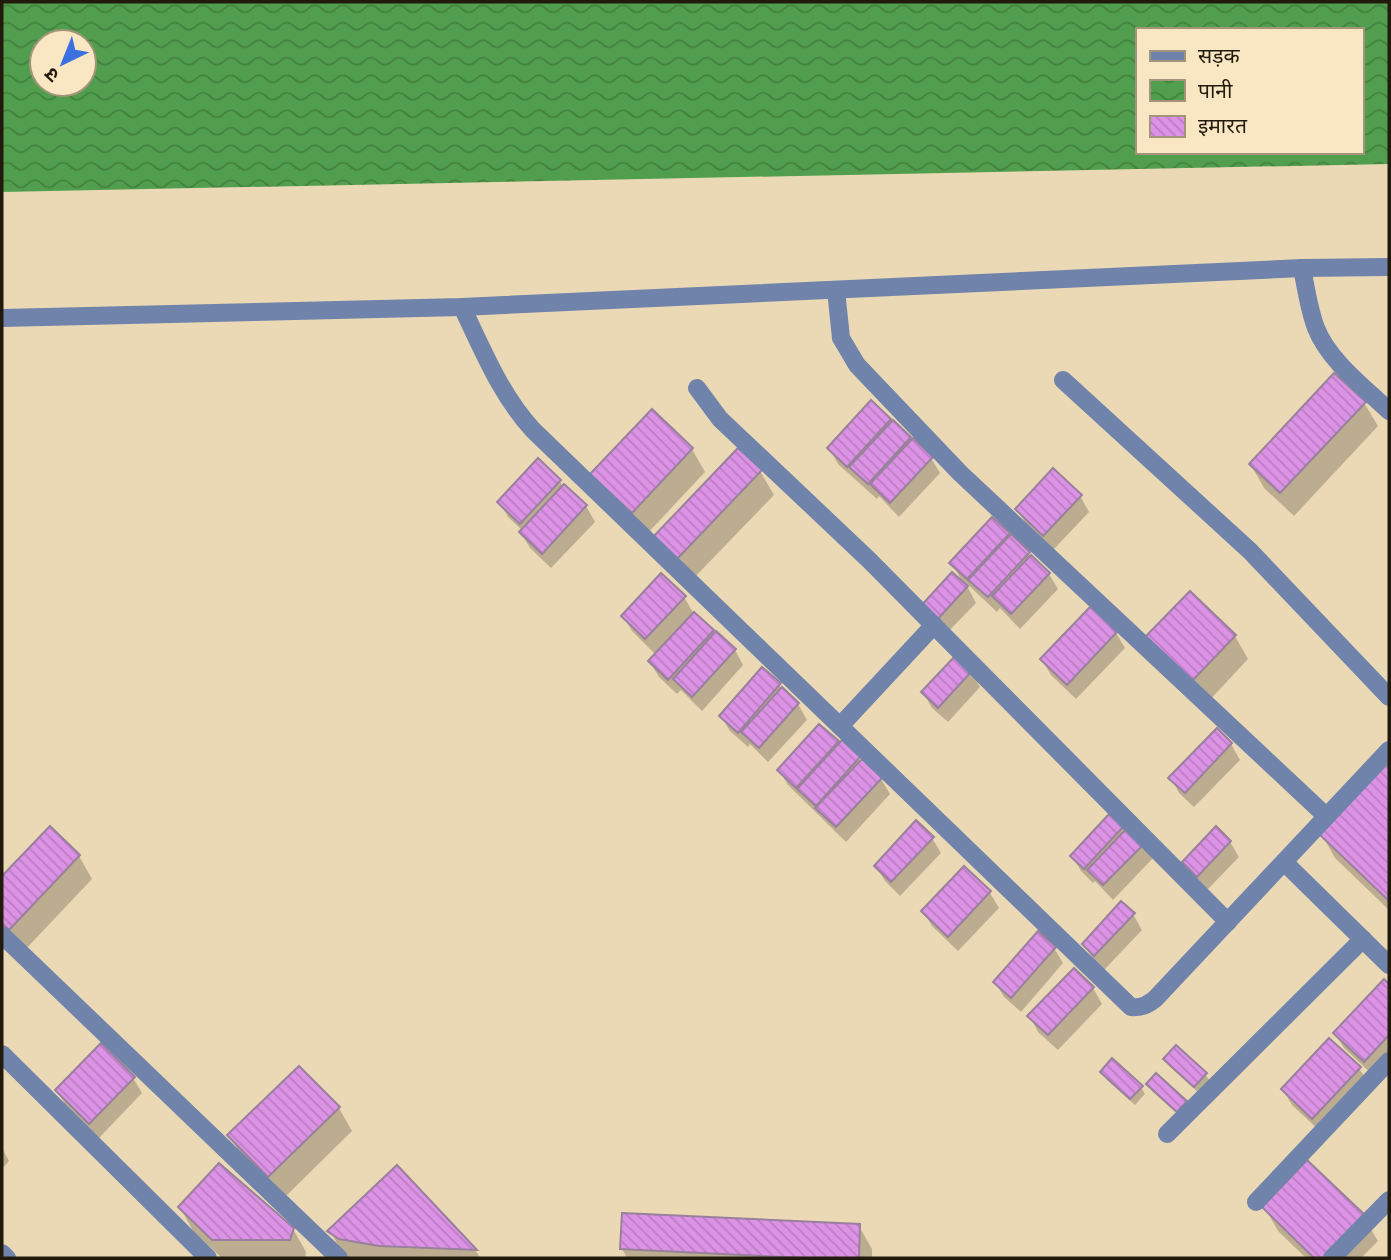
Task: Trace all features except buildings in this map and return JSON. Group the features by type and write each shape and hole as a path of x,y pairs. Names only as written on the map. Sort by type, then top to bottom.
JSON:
{"street":[{"path":"2,318 463,307 1301,268 1389,267"},
{"path":"1301,268 1316,328 1327,347 1389,411"},
{"path":"836,290 841,338 857,365 960,473 1326,816"},
{"path":"463,307 502,390 517,412 552,449 1131,1007 1139,1008 1156,999 1389,750"},
{"path":"1063,380 1250,551 1389,697"},
{"path":"697,388 720,419 869,560 1228,922"},
{"path":"840,726 934,625"},
{"path":"1284,862 1389,965"},
{"path":"2,935 339,1258"},
{"path":"1167,1134 1363,939"},
{"path":"2,1054 208,1258"},
{"path":"1256,1202 1389,1061"},
{"path":"1332,1258 1389,1200"},
{"path":"2,1253 7,1258"}],"water":[{"path":"2,2 1389,2 1389,164 2,192"}]}
